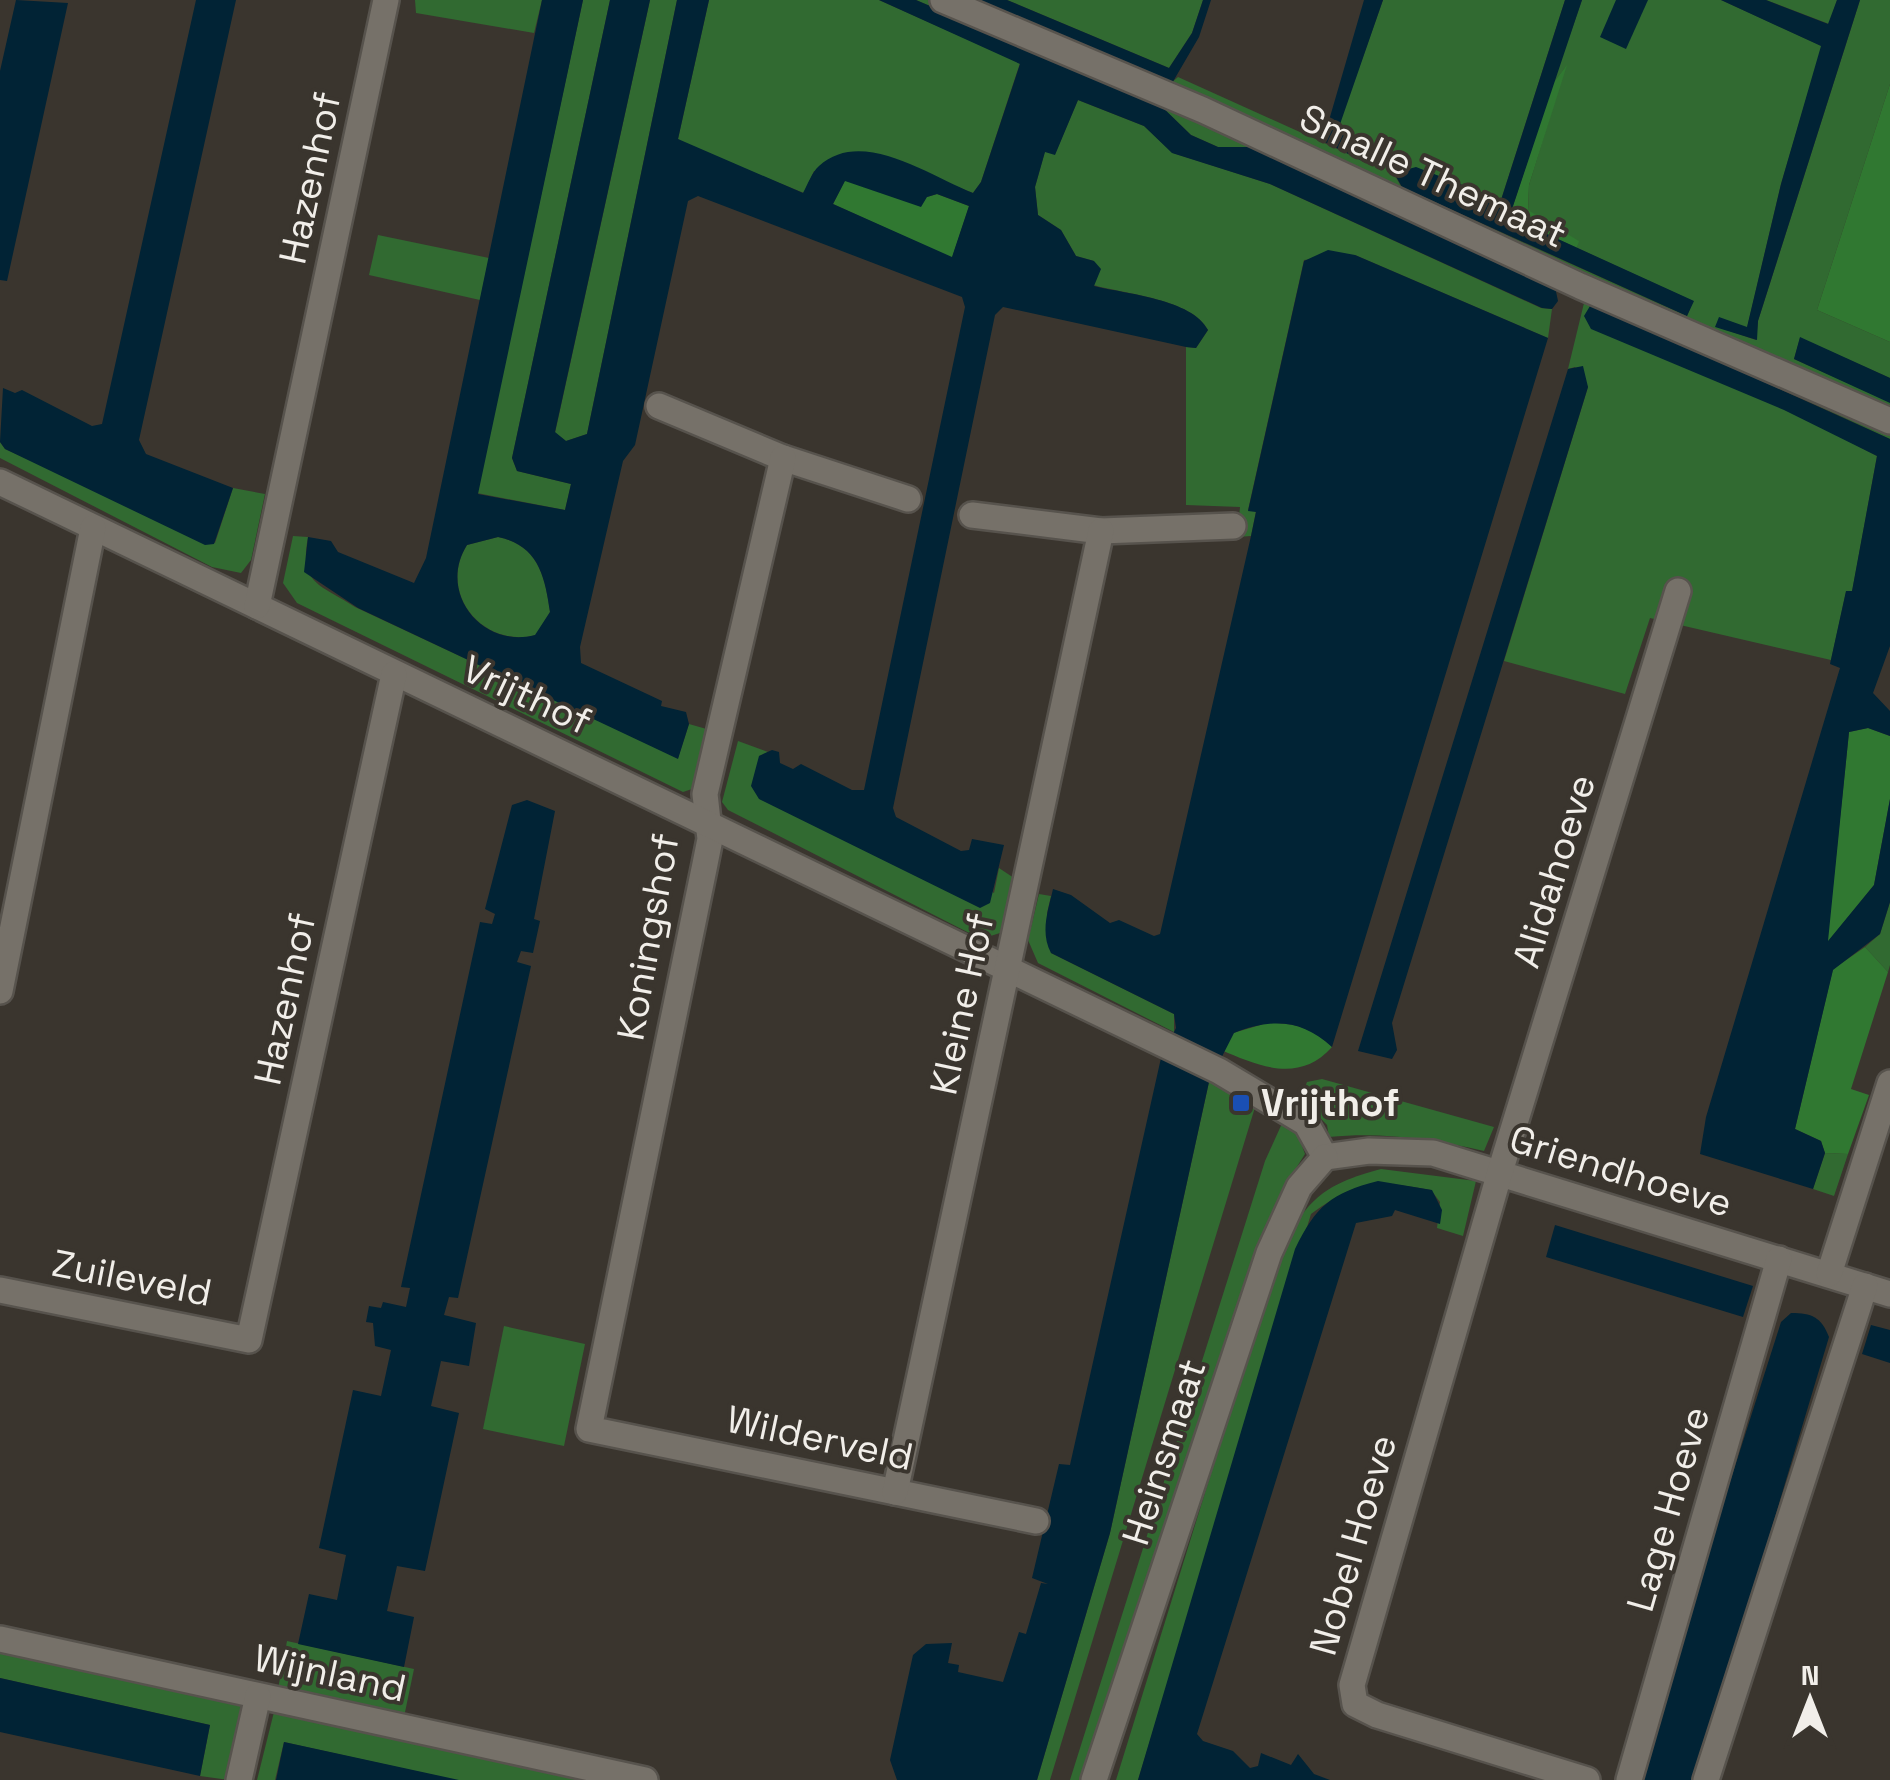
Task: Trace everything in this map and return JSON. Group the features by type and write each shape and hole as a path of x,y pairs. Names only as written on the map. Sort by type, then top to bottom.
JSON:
{"street":[{"name":"Hazenhof","path":"257,606 386,0"},
{"name":"Smalle Themaat","path":"943,0 1204,110 1580,286 1890,421"},
{"path":"659,406 783,458 908,499"},
{"name":"Koningshof","path":"588,1429 710,839 705,794 783,458"},
{"name":"Vrijthof","path":"0,482 1220,1071 1306,1123 1325,1158"},
{"path":"972,514 1101,531 1233,526"},
{"path":"0,991 93,528"},
{"name":"Kleine Hof","path":"895,1492 1101,531"},
{"name":"Alidahoeve","path":"1500,1172 1678,591"},
{"name":"Hazenhof","path":"248,1340 394,674"},
{"path":"1829,1274 1890,1083"},
{"name":"Griendhoeve","path":"1325,1158 1368,1151 1433,1153 1878,1290"},
{"name":"Heinsmaat","path":"1094,1780 1270,1253 1300,1187 1325,1158"},
{"name":"Nobel Hoeve","path":"1500,1172 1352,1686 1354,1704 1377,1715 1587,1780"},
{"name":"Lage Hoeve","path":"1629,1780 1779,1259"},
{"name":"Zuileveld","path":"0,1290 248,1340"},
{"path":"1706,1780 1878,1290"},
{"name":"Wilderveld","path":"588,1429 1036,1521"},
{"name":"Wijnland","path":"0,1639 645,1780"},
{"path":"239,1780 258,1696"}],"green space":[{"path":"415,0 542,0 534,33 416,13"},
{"path":"583,0 610,0 512,458 517,471 571,484 565,510 477,493"},
{"path":"650,0 677,0 587,434 566,441 555,433"},
{"path":"709,0 879,0 1020,63 981,182 973,193 930,176 814,171 804,193 685,145 678,139"},
{"path":"916,0 971,0 1170,84 1178,77 1366,162 1369,150 1337,130 1383,0 1565,0 1501,200 1416,168 1394,174 1402,188 1687,316 1693,301 1577,248 1578,241 1528,211 1529,185 1565,68 1553,83 1582,0 1721,0 1822,46 1781,184 1747,328 1715,326 1756,340 1758,321 1860,0 1890,0 1890,84 1817,310 1890,342 1890,378 1800,338 1794,359 1890,402 1890,439 1256,147 1218,147 1191,135 1159,104"},
{"path":"1007,0 1203,0 1192,33 1169,68"},
{"path":"1766,0 1837,0 1829,24"},
{"path":"1567,65 1529,185 1528,210 1579,241 1577,248 1536,229 1512,209 1553,83"},
{"path":"1890,84 1890,342 1817,310"},
{"path":"1078,100 1144,126 1173,153 1270,184 1541,308 1552,309 1548,338 1355,255 1304,260 1248,510 1256,511 1251,536 1237,537 1240,507 1186,505 1186,347 1196,348 1208,330 1188,311 1173,305 1093,285 1094,261 1076,256 1061,230 1038,215 1035,187 1045,151 1055,154"},
{"path":"845,180 927,197 937,194 969,206 952,258 833,204"},
{"path":"378,235 489,258 480,300 369,275"},
{"path":"1584,303 1877,456 1852,592 1846,592 1831,660 1650,618 1625,694 1504,661 1588,387 1575,367 1568,369"},
{"path":"0,442 5,449 215,543 233,488 265,494 251,560 241,573 212,567 0,458"},
{"path":"293,536 308,537 306,565 315,581 355,607 678,758 689,724 710,730 692,789 683,792 297,603 283,583"},
{"path":"498,537 522,547 542,575 550,612 536,635 516,637 498,633 470,613 461,598 459,563 467,545"},
{"path":"1868,728 1890,736 1890,799 1874,885 1827,943 1849,732"},
{"path":"738,741 768,752 759,756 994,893 999,868 1017,880 1000,933 981,939 728,810 722,802"},
{"path":"1039,894 1051,896 1047,913 1051,953 1174,1014 1174,1032 1038,963 1028,940"},
{"path":"1890,902 1888,972 1865,947 1880,934"},
{"path":"1865,947 1888,972 1851,1089 1869,1095 1848,1154 1825,1153 1821,1141 1795,1129 1833,969"},
{"path":"1267,1023 1302,1028 1332,1047 1306,1065 1292,1068 1264,1066 1221,1050 1233,1033"},
{"path":"1322,1079 1494,1127 1484,1151 1407,1138 1329,1137 1327,1125 1301,1098 1307,1082"},
{"path":"1209,1082 1256,1104 1050,1780 1037,1780 1110,1533"},
{"path":"1284,1119 1297,1132 1305,1154 1283,1189 1085,1780 1070,1780 1265,1161"},
{"path":"1825,1153 1848,1154 1834,1196 1813,1189"},
{"path":"1381,1169 1476,1181 1463,1236 1437,1228 1440,1202 1431,1190 1412,1187 1381,1184 1355,1188 1311,1214 1138,1780 1116,1780 1279,1254 1298,1220 1318,1197 1344,1181"},
{"path":"504,1326 585,1344 564,1446 483,1429"},
{"path":"287,1641 414,1669 404,1717 278,1689"},
{"path":"0,1652 244,1704 229,1780 200,1776 210,1725 0,1678"},
{"path":"274,1712 585,1780 455,1780 284,1742 275,1780 257,1780"}],"water":[{"path":"16,0 68,3 7,281 0,280 0,71"},
{"path":"196,0 236,0 139,440 146,454 233,488 214,544 205,545 5,449 0,442 3,388 15,393 22,390 92,426 102,424"},
{"path":"542,0 583,0 478,494 565,510 571,484 517,471 512,458 610,0 650,0 555,432 566,441 587,434 677,0 709,0 678,139 803,193 819,166 836,155 855,151 896,158 973,193 981,182 1020,64 879,0 916,0 1159,104 1191,135 1218,147 1256,147 1554,282 1558,301 1552,309 1542,308 1270,184 1172,153 1144,126 1078,100 1055,155 1045,152 1035,187 1038,215 1061,230 1076,256 1094,261 1101,269 1094,286 1173,305 1188,311 1208,330 1196,348 1003,307 995,315 893,808 896,817 961,851 969,850 972,839 1004,845 990,903 980,908 759,799 751,786 759,756 772,750 779,752 780,763 793,769 801,764 852,790 864,790 965,307 962,297 698,196 688,201 635,445 623,461 580,647 581,663 662,701 661,706 686,712 689,724 678,759 358,608 304,572 308,537 331,541 338,552 414,583 426,558","holes":["845,181 921,207 927,197 937,194 969,206 952,257 833,204","498,537 522,547 542,575 550,612 535,635 516,637 498,633 482,625 461,598 459,563 467,545"]},
{"path":"971,0 1007,0 1169,68 1192,33 1203,0 1211,0 1199,37 1171,85"},
{"path":"1364,0 1383,0 1338,130 1370,150 1366,163 1323,141"},
{"path":"1565,0 1582,0 1512,209 1536,229 1694,301 1687,316 1402,187 1394,173 1416,167 1501,200"},
{"path":"1616,0 1648,0 1626,49 1600,37"},
{"path":"1721,0 1766,0 1828,24 1837,0 1860,0 1758,321 1757,340 1715,327 1719,317 1747,327 1781,184 1821,46"},
{"path":"1328,250 1355,255 1548,338 1332,1047 1298,1026 1274,1023 1248,1028 1234,1033 1209,1082 1110,1533 1037,1780 897,1780 890,1760 913,1655 926,1644 952,1643 948,1663 959,1665 958,1672 1003,1682 1019,1632 1026,1634 1041,1583 1048,1584 1032,1578 1059,1464 1070,1465 1161,1058 1176,1028 1174,1014 1051,953 1045,929 1047,913 1053,889 1071,895 1110,923 1119,920 1154,936 1160,934 1251,536 1256,512 1248,511 1304,261"},
{"path":"1593,301 1600,308 1890,439 1890,646 1873,693 1890,711 1890,736 1868,728 1849,732 1828,941 1874,885 1890,799 1890,902 1880,934 1833,970 1795,1129 1821,1141 1825,1153 1813,1189 1700,1154 1706,1117 1840,668 1830,664 1846,591 1852,591 1877,456 1784,410 1591,329 1584,316"},
{"path":"1800,337 1890,378 1890,403 1794,359"},
{"path":"1583,366 1588,387 1392,1023 1397,1050 1392,1059 1358,1051 1568,369"},
{"path":"527,800 555,811 534,919 540,921 533,953 521,951 517,962 531,966 458,1298 449,1297 444,1315 476,1323 469,1366 441,1361 431,1406 459,1413 425,1571 397,1566 387,1611 414,1617 404,1667 298,1644 309,1594 337,1600 346,1555 319,1548 353,1390 381,1396 391,1350 375,1346 373,1323 366,1322 369,1306 381,1308 383,1302 406,1307 410,1288 401,1287 480,922 492,924 495,914 485,909 512,805"},
{"path":"1378,1181 1432,1190 1442,1210 1440,1224 1395,1210 1392,1216 1356,1223 1197,1734 1203,1741 1233,1751 1250,1768 1258,1766 1261,1753 1291,1765 1298,1754 1314,1774 1330,1780 1138,1780 1295,1249 1310,1222 1327,1203"},
{"path":"1555,1225 1753,1286 1743,1317 1546,1257"},
{"path":"1791,1313 1815,1318 1829,1337 1696,1780 1635,1780 1781,1322"},
{"path":"1871,1325 1890,1330 1890,1363 1862,1354"},
{"path":"0,1678 210,1725 200,1776 0,1732"},
{"path":"284,1742 459,1780 276,1780"}],"place":[{"name":"Vrijthof","path":"1241,1103"}]}
